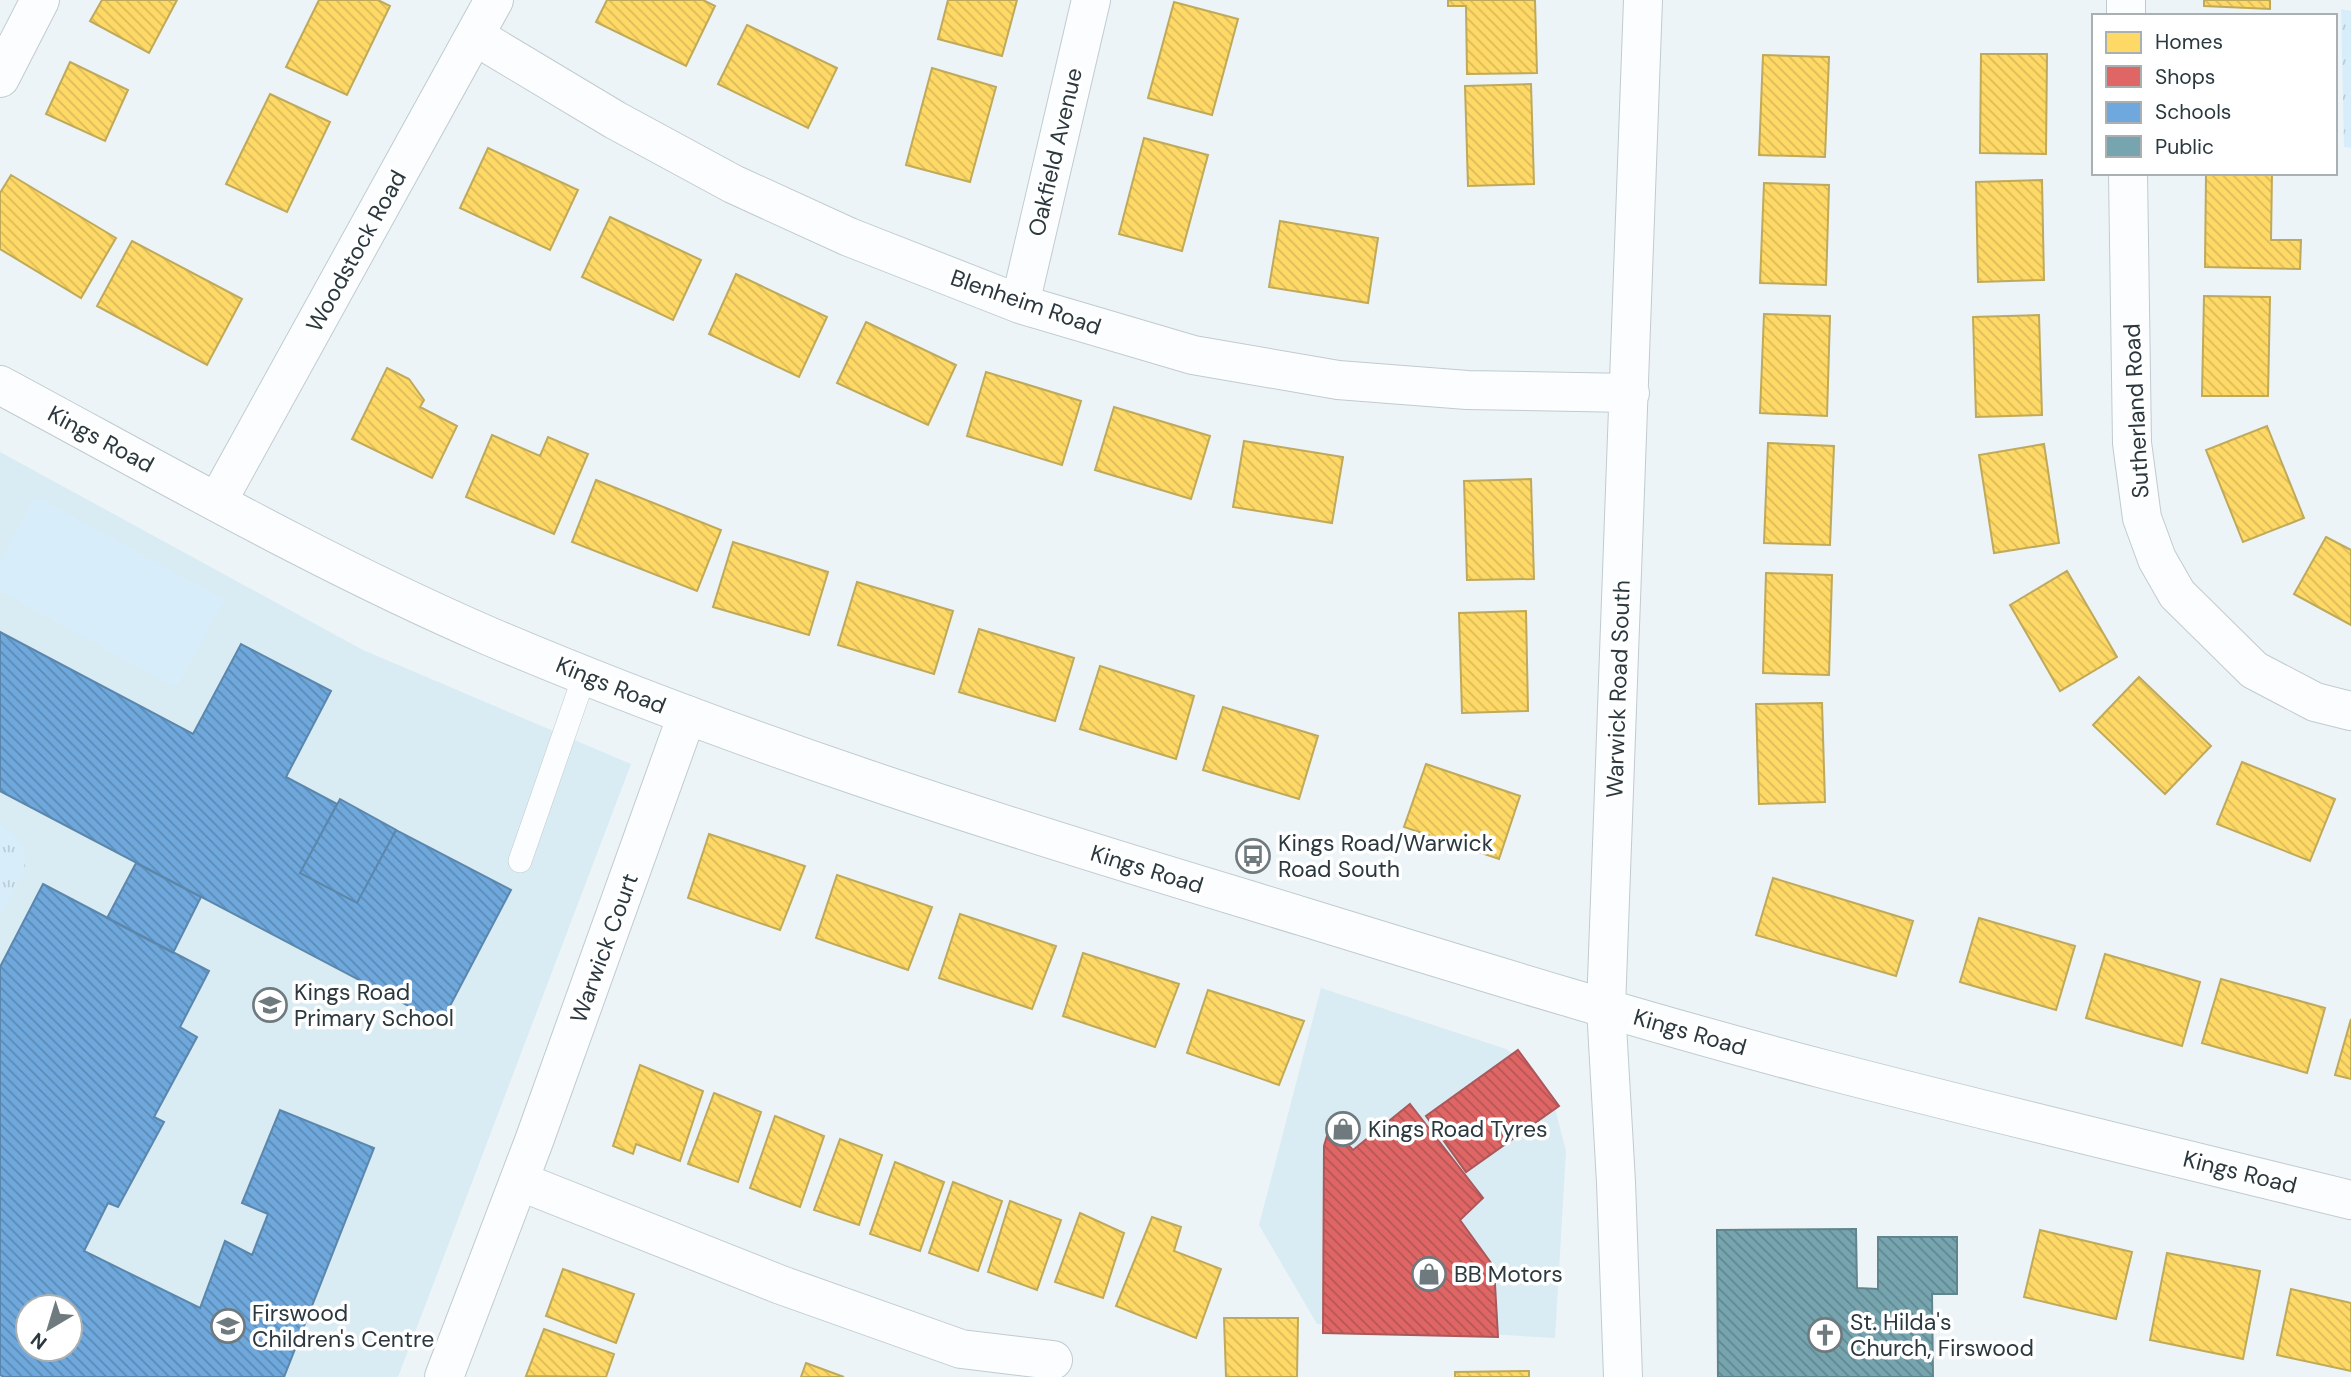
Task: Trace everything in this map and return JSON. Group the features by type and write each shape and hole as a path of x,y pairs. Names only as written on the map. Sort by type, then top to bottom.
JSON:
{"street":[{"path":"0,78 40,0"},
{"name":"Woodstock Road","path":"217,502 494,0"},
{"name":"Oakfield Avenue","path":"1020,304 1091,0"},
{"name":"Warwick Road South","path":"1623,1377 1606,1008 1643,0"},
{"name":"Blenheim Road","path":"475,36 615,120 733,184 849,237 1020,304 1193,355 1338,380 1466,390 1630,393"},
{"name":"Sutherland Road","path":"2128,175 2132,443 2142,518 2157,559 2177,594 2254,670 2315,702 2351,710"},
{"name":"Kings Road","path":"0,385 363,577 489,636 816,764 1054,841 1606,1008 1823,1069 2351,1200"},
{"name":"Warwick Court","path":"444,1377 519,1181 687,715"},
{"path":"519,1181 781,1285 956,1363 1053,1360"}],"lane":[{"path":"520,861 585,674"}],"shaded area":[{"name":"Kings Road Primary School","path":"0,452 363,650 631,764 398,1377 0,1377"},
{"path":"1321,988 1506,1049 1525,1063 1553,1101 1566,1151 1555,1338 1317,1324 1259,1225"}],"green space":[{"path":"2341,9 2351,11 2351,148 2344,147"},
{"path":"35,496 225,600 176,688 0,591 0,561"},
{"path":"0,824 14,835 22,846 25,867 0,915"}],"building: Homes":[{"path":"102,0 177,0 149,53 90,21"},
{"path":"319,0 378,0 390,6 347,95 286,67"},
{"path":"607,0 703,0 715,6 686,66 596,22"},
{"path":"948,0 1017,0 1002,56 938,39"},
{"path":"1448,0 1535,0 1537,73 1467,74 1466,6 1448,6"},
{"path":"2204,0 2270,0 2270,9 2204,6"},
{"path":"1174,2 1238,19 1212,115 1148,98"},
{"path":"747,25 837,68 808,128 718,84"},
{"path":"1981,54 2047,54 2046,154 1980,153"},
{"path":"1763,55 1829,57 1825,157 1759,155"},
{"path":"70,62 128,90 105,141 46,114"},
{"path":"932,68 996,87 970,182 906,165"},
{"path":"1531,84 1534,184 1468,186 1465,86"},
{"path":"270,94 330,122 287,212 226,184"},
{"path":"1144,138 1208,155 1182,251 1119,234"},
{"path":"488,148 578,190 550,250 460,208"},
{"path":"11,175 116,238 81,298 0,249 0,193"},
{"path":"2206,175 2272,175 2271,240 2301,240 2300,269 2205,267"},
{"path":"2042,180 2044,280 1978,282 1976,182"},
{"path":"1764,183 1829,185 1826,285 1760,283"},
{"path":"610,217 701,260 673,320 582,277"},
{"path":"1280,221 1378,238 1368,303 1269,287"},
{"path":"132,241 242,299 207,365 97,306"},
{"path":"736,274 827,317 799,377 709,334"},
{"path":"2204,296 2270,297 2268,396 2202,396"},
{"path":"1764,314 1830,316 1827,416 1760,413"},
{"path":"2039,315 2042,415 1976,417 1973,317"},
{"path":"866,322 956,365 928,425 837,383"},
{"path":"387,368 409,379 424,400 420,407 457,426 432,478 352,439"},
{"path":"986,372 1081,401 1062,465 967,436"},
{"path":"1114,407 1210,436 1191,499 1095,470"},
{"path":"2267,426 2304,518 2243,542 2206,450"},
{"path":"492,435 540,456 548,437 588,454 554,534 466,497"},
{"path":"1244,441 1343,457 1332,523 1233,507"},
{"path":"1768,443 1834,446 1830,545 1764,543"},
{"path":"2044,444 2059,543 1994,553 1979,455"},
{"path":"1531,479 1534,579 1467,580 1464,481"},
{"path":"596,480 721,530 697,591 572,542"},
{"path":"2326,537 2351,550 2351,625 2294,594"},
{"path":"733,542 828,572 809,635 713,607"},
{"path":"2067,571 2117,657 2060,691 2010,605"},
{"path":"1766,573 1832,575 1829,675 1763,673"},
{"path":"857,582 953,611 934,674 838,645"},
{"path":"1526,611 1528,711 1462,713 1459,613"},
{"path":"979,629 1074,658 1055,721 959,692"},
{"path":"1100,666 1194,696 1176,759 1080,729"},
{"path":"2139,677 2211,746 2165,794 2093,725"},
{"path":"1822,703 1825,802 1759,804 1756,704"},
{"path":"1223,707 1318,736 1299,799 1203,770"},
{"path":"2242,762 2335,799 2310,861 2217,824"},
{"path":"1426,764 1520,796 1499,859 1404,827"},
{"path":"709,834 805,866 780,930 688,898"},
{"path":"837,875 932,907 908,970 816,938"},
{"path":"1773,878 1913,921 1896,976 1756,935"},
{"path":"960,914 1056,946 1032,1009 939,978"},
{"path":"1979,918 2075,946 2056,1010 1960,982"},
{"path":"1083,953 1179,984 1155,1047 1063,1016"},
{"path":"2105,954 2200,982 2182,1046 2086,1018"},
{"path":"2221,979 2325,1008 2307,1073 2202,1043"},
{"path":"1208,990 1304,1021 1279,1085 1187,1053"},
{"path":"2351,1019 2351,1079 2335,1075"},
{"path":"640,1065 703,1091 680,1161 636,1144 633,1154 613,1146"},
{"path":"714,1093 761,1112 738,1182 688,1164"},
{"path":"775,1116 824,1136 800,1207 750,1188"},
{"path":"840,1139 882,1155 859,1225 814,1210"},
{"path":"895,1162 944,1182 920,1251 870,1234"},
{"path":"953,1182 1002,1201 978,1271 929,1253"},
{"path":"1010,1201 1061,1220 1037,1290 988,1272"},
{"path":"1080,1213 1124,1233 1103,1298 1055,1282"},
{"path":"1152,1217 1181,1227 1174,1251 1221,1269 1196,1338 1116,1306"},
{"path":"2040,1230 2132,1252 2116,1319 2024,1297"},
{"path":"2167,1253 2260,1271 2243,1359 2150,1340"},
{"path":"563,1269 634,1294 616,1343 546,1316"},
{"path":"2291,1289 2351,1303 2351,1371 2277,1355"},
{"path":"1224,1318 1298,1318 1297,1377 1226,1377"},
{"path":"544,1329 614,1354 606,1377 526,1376"},
{"path":"806,1363 844,1377 801,1377"},
{"path":"1529,1371 1529,1377 1455,1377 1455,1372"}],"building: Shops":[{"path":"1518,1050 1559,1106 1466,1172 1426,1116"},
{"path":"1410,1104 1483,1198 1460,1220 1494,1267 1498,1337 1323,1333 1324,1146 1330,1126 1353,1150"}],"building: Schools":[{"path":"0,632 193,734 241,644 331,691 286,777 337,804 300,873 357,903 396,830 511,890 441,1023 0,791"},
{"path":"340,799 396,830 357,903 300,873"},
{"path":"136,863 201,897 173,953 107,918"},
{"path":"43,884 209,971 180,1027 197,1037 154,1117 164,1122 118,1207 108,1203 84,1251 200,1308 225,1241 252,1255 268,1214 242,1203 280,1110 374,1148 284,1377 0,1375 0,967"}],"building: Public":[{"name":"St. Hilda's Church, Firswood","path":"1856,1229 1857,1288 1878,1289 1878,1237 1957,1237 1957,1294 1932,1294 1933,1377 1718,1377 1717,1230"}],"place":[{"name":"Kings Road/Warwick Road South","path":"1253,856"},
{"name":"Kings Road Primary School","path":"270,1005"},
{"name":"Kings Road Tyres","path":"1343,1129"},
{"name":"BB Motors","path":"1429,1274"},
{"name":"Firswood Children's Centre","path":"228,1326"},
{"name":"St. Hilda's Church, Firswood","path":"1825,1335"}]}
